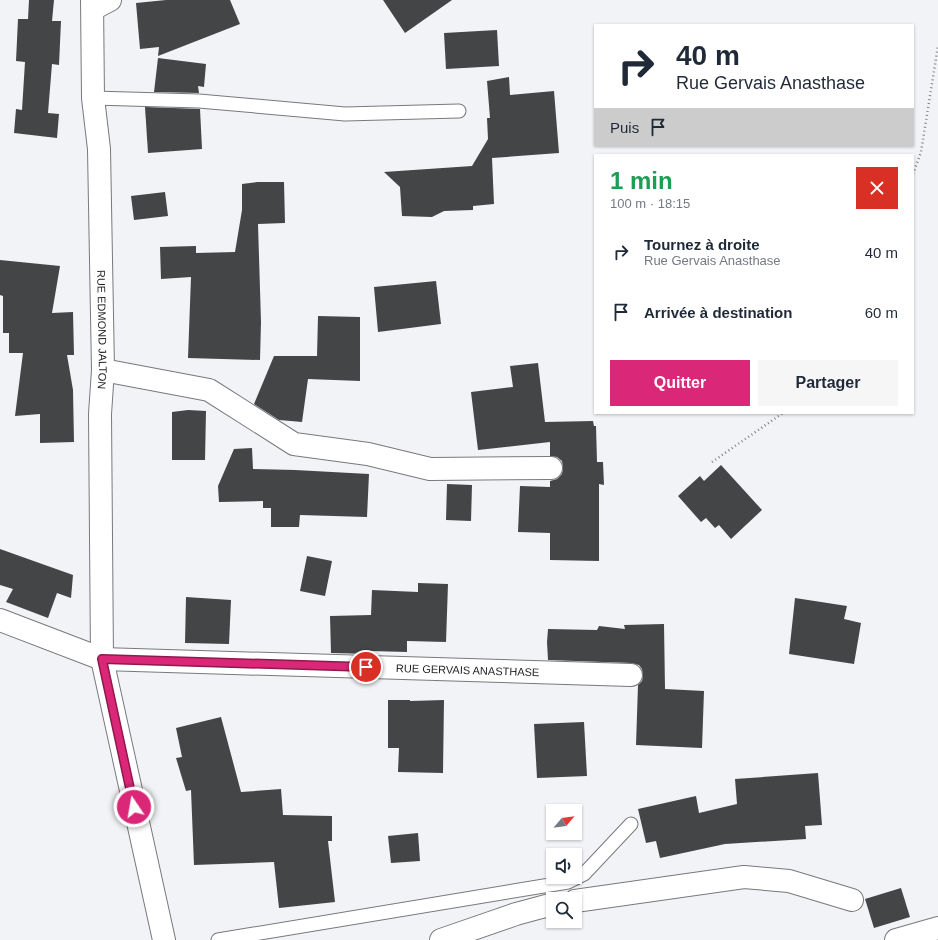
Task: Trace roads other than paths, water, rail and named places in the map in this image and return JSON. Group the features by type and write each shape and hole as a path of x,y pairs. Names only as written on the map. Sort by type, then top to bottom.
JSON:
{"street":[{"name":"RUE EDMOND JALTON","path":"98,3 93,98 99,149 103,370 100,414 102,659 164,940"},
{"path":"103,370 208,390 294,444 368,454 430,469 551,468"},
{"name":"RUE GERVAIS ANASTHASE","path":"0,620 102,659 631,675"},
{"path":"582,899 744,878 789,881 852,900"},
{"path":"441,940 516,914 546,906"},
{"path":"896,940 938,928"}],"lane":[{"path":"93,98 199,101 345,114 459,111"},
{"path":"218,940 568,882 584,874 631,824"}]}
